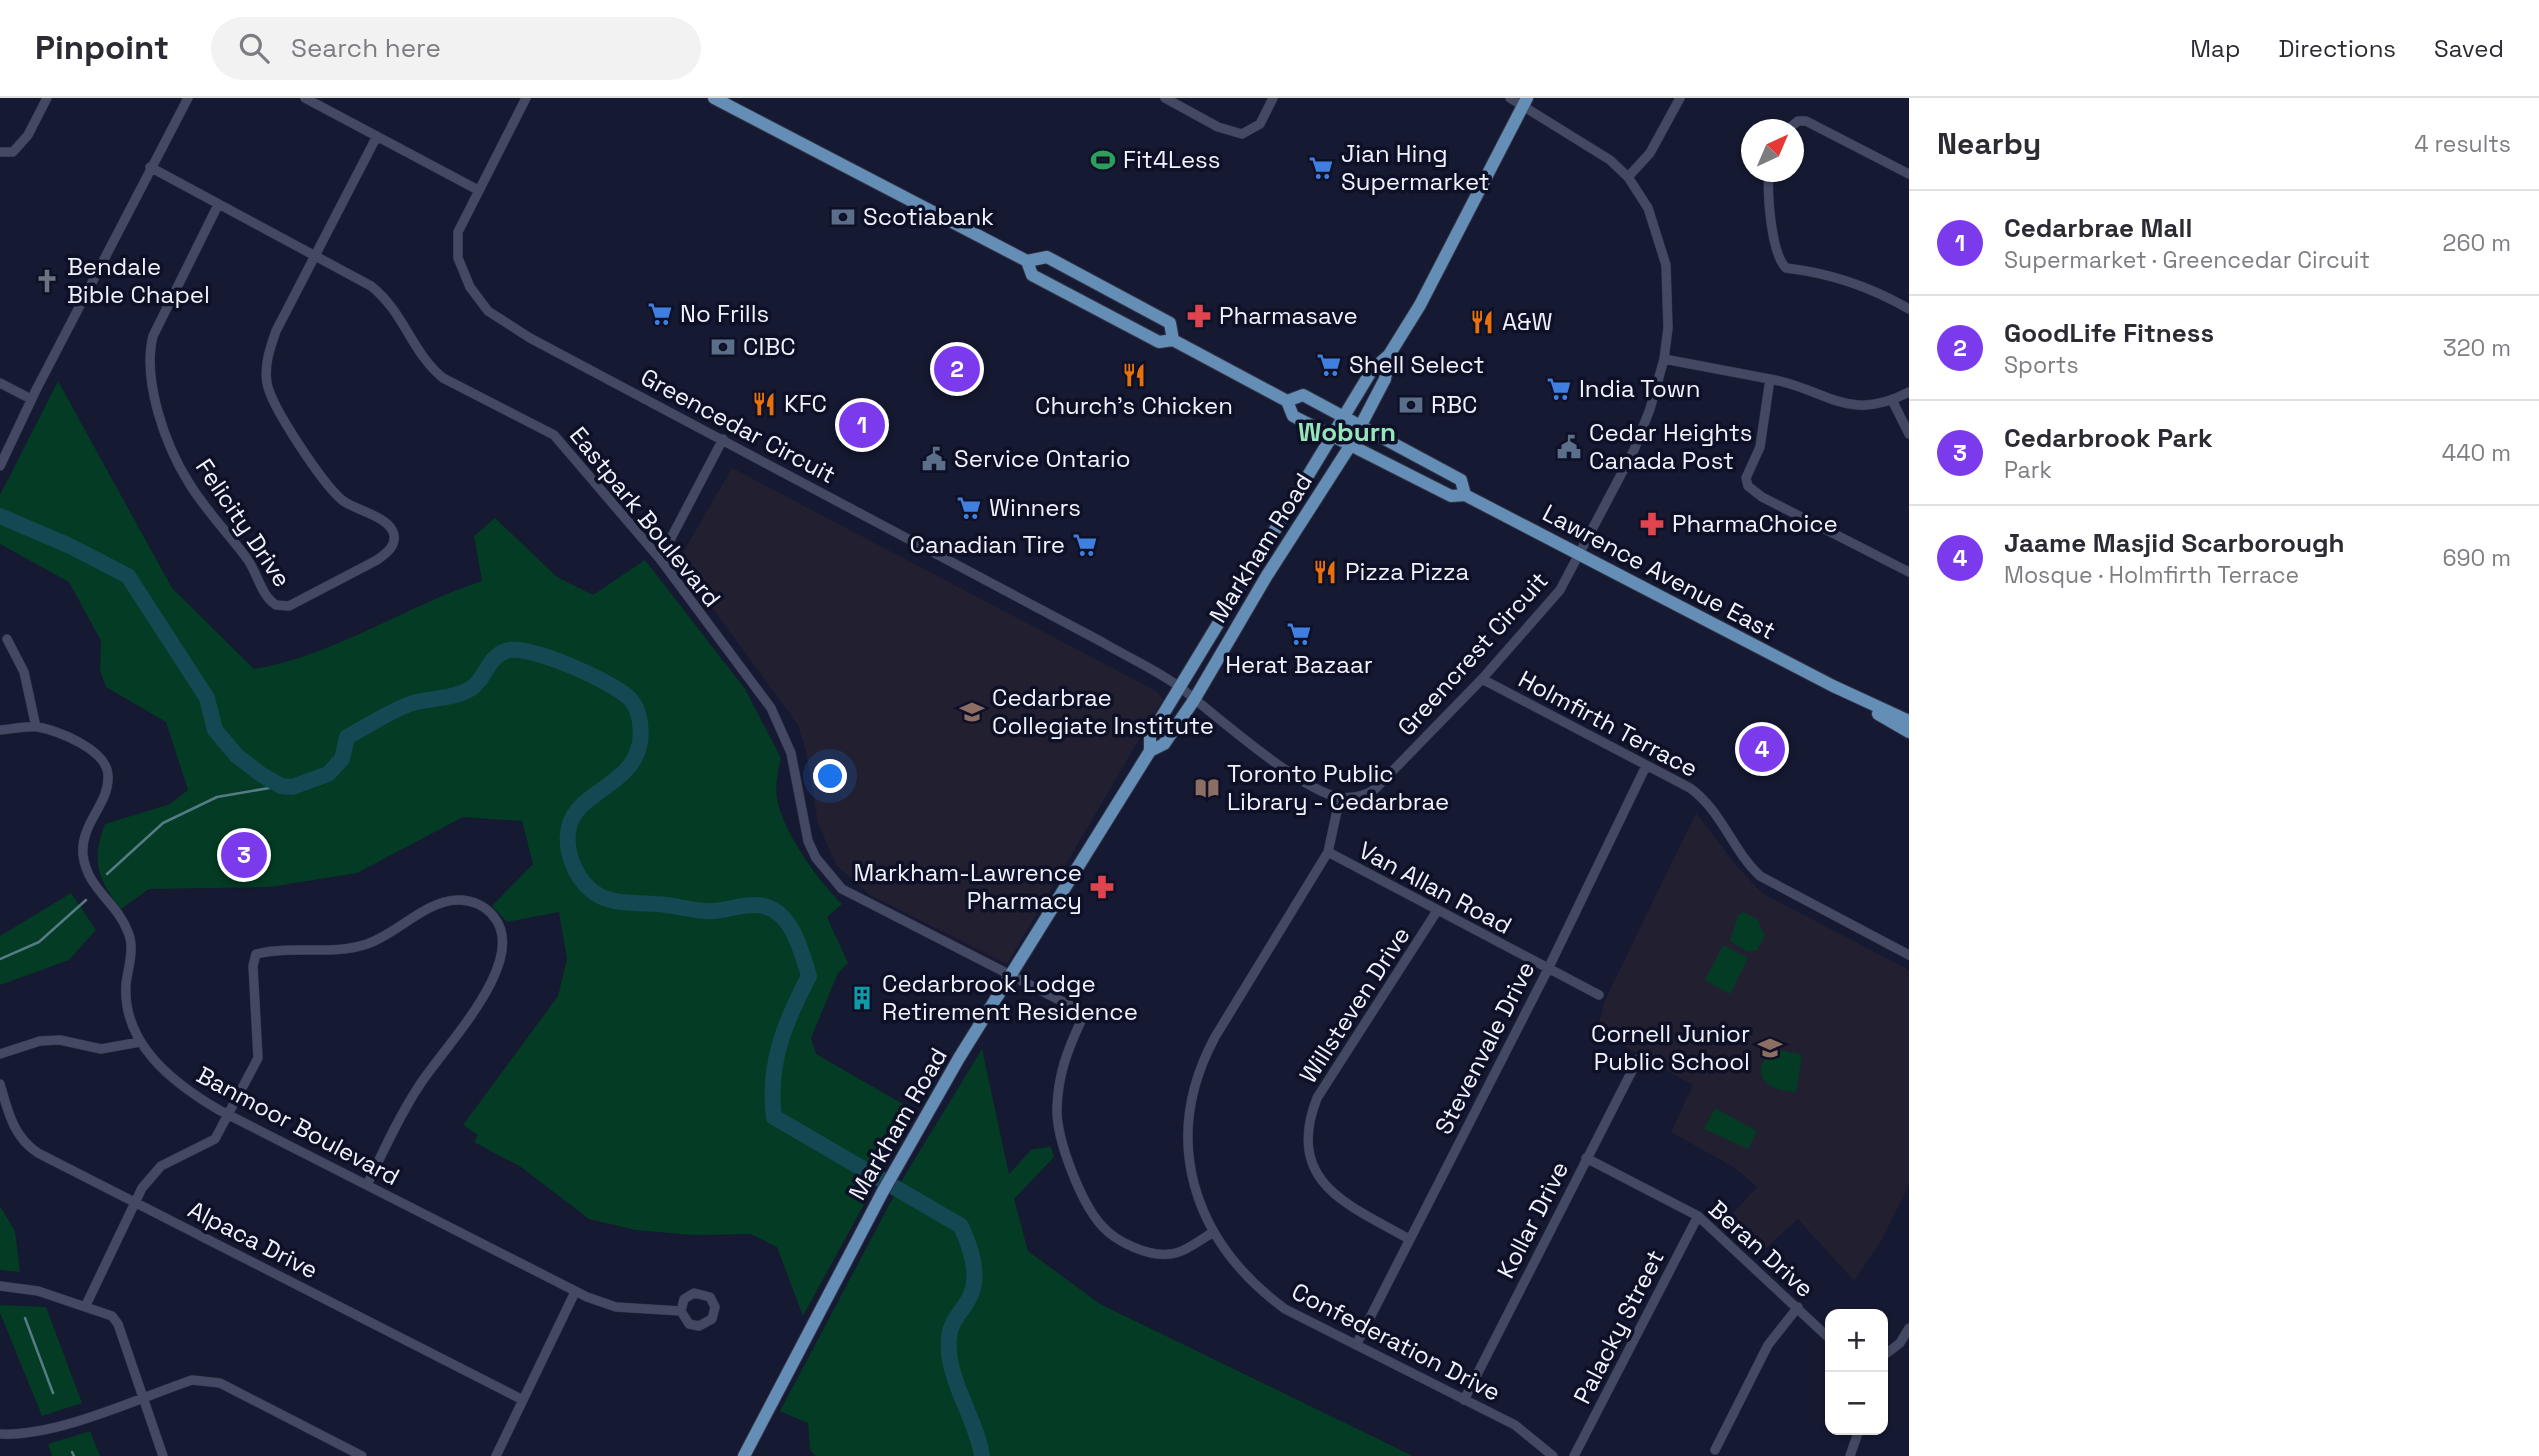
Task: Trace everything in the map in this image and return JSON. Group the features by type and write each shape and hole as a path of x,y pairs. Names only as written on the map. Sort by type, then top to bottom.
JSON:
{"main road":[{"name":"Lawrence Avenue East","path":"714,98 1027,261 1047,257 1091,279 1170,323 1173,340"},
{"name":"Markham Road","path":"1150,751 1150,736 1372,370 1389,355 1420,304 1525,103"},
{"name":"Lawrence Avenue East","path":"1027,261 1032,275 1159,342 1173,340 1287,401 1293,416 1350,446 1451,496 1465,495 1907,723"},
{"name":"Markham Road","path":"744,1456 881,1193 1011,974 1150,751 1164,744 1194,700 1266,577 1350,446 1385,379 1389,355"},
{"name":"Lawrence Avenue East","path":"1287,401 1302,395 1344,417 1461,480 1465,495"}],"street":[{"path":"0,152 13,152 28,135 47,98"},
{"path":"0,466 150,167 188,98"},
{"path":"305,98 478,190"},
{"name":"Greencedar Circuit","path":"526,98 458,232 458,258 470,287 488,311 530,338 1039,607 1180,687"},
{"path":"1165,98 1219,127 1242,134 1260,124 1273,98"},
{"name":"Greencrest Circuit","path":"1340,797 1361,795 1375,789 1482,679 1560,590 1646,423 1664,359 1668,328 1665,256 1648,208 1628,177 1586,143 1525,103 1510,98"},
{"path":"1628,177 1650,153 1680,98"},
{"path":"1804,121 1909,174"},
{"path":"316,256 377,136"},
{"name":"Eastpark Boulevard","path":"150,167 371,286 388,301 424,359 443,378 554,435 660,559 776,719 791,753 808,841 816,858 842,889 1011,974 1077,1009 1082,1016 1060,1068 1056,1110 1067,1158 1098,1221 1110,1233 1149,1253 1171,1255 1212,1233"},
{"path":"1770,182 1775,242 1781,263 1786,268 1832,276 1875,291 1909,309"},
{"name":"Felicity Drive","path":"218,205 153,336 148,354 151,393 187,481 249,563 266,596 282,607 300,602 377,560 390,550 394,534 388,524 358,510 329,486 272,401 267,384 266,364 276,331 316,256"},
{"path":"1664,359 1770,379 1844,404 1873,404 1892,400 1909,392"},
{"path":"1770,379 1760,447 1746,478 1748,486 1762,497 1909,572"},
{"path":"0,383 32,399"},
{"path":"1892,400 1909,434"},
{"path":"660,559 723,439"},
{"path":"7,639 24,672 36,727"},
{"name":"Holmfirth Terrace","path":"1482,679 1706,799 1746,860 1760,876 1909,956"},
{"path":"1180,687 1223,724 1321,790 1340,797"},
{"name":"Banmoor Boulevard","path":"0,730 36,727 63,734 83,744 106,766 108,776 104,795 85,832 83,853 87,874 101,896 122,918 130,935 127,999 140,1042 161,1070 192,1094 229,1116 575,1292 616,1307 681,1311"},
{"name":"Stevenvale Drive","path":"1356,1345 1548,969 1646,766"},
{"name":"Confederation Drive","path":"1340,797 1328,852 1215,1037 1196,1083 1188,1135 1189,1162 1200,1206 1212,1233 1242,1273 1268,1296 1301,1317 1515,1425 1553,1456"},
{"name":"Van Allan Road","path":"1328,852 1600,995"},
{"path":"86,1304 135,1202 152,1174 171,1160 215,1139 258,1058 253,966 256,954 367,944 439,904 454,900 480,905 501,925 504,942 501,960 487,991 418,1086 367,1185"},
{"name":"Willsteven Drive","path":"1409,1239 1339,1200 1324,1185 1314,1168 1309,1149 1310,1123 1324,1087 1437,911"},
{"path":"0,1054 40,1041 60,1040 102,1049 140,1042"},
{"name":"Kollar Drive","path":"1464,1400 1638,1059"},
{"name":"Alpaca Drive","path":"0,1084 13,1127 27,1146 523,1401"},
{"name":"Beran Drive","path":"1586,1158 1698,1216 1825,1334"},
{"name":"Palacky Street","path":"1574,1456 1698,1216"},
{"path":"0,1286 18,1286 86,1304 112,1316 118,1324 163,1456"},
{"path":"495,1456 575,1292"},
{"path":"1715,1450 1768,1345 1798,1307"},
{"path":"1888,1352 1900,1343 1909,1328"},
{"path":"0,1434 21,1435 56,1427 192,1380 220,1383 362,1456"},
{"path":"1850,1456 1857,1435"}],"shaded area":[{"name":"Cedarbrae Collegiate Institute","path":"732,468 1156,691 1163,699 1007,964 870,895 836,865 818,823 806,751 798,725 678,561"},
{"name":"Cornell Junior Public School","path":"1696,813 1735,864 1762,893 1909,970 1909,1185 1881,1241 1854,1281 1798,1219 1760,1253 1727,1220 1757,1187 1735,1168 1671,1132 1693,1085 1619,1043 1599,1024 1604,1002"}],"green space":[{"path":"58,381 172,588 254,669 313,653 453,591 482,581 474,536 495,518 557,577 593,595 645,560 745,689 781,758 776,789 783,819 805,859 842,904 827,917 848,963 838,973 811,1038 816,1054 915,1111 803,1316 777,1247 751,1234 693,1235 635,1230 589,1219 521,1167 474,1142 478,1135 463,1125 558,996 567,959 559,912 507,922 492,906 533,864 522,821 463,817 357,873 270,887 149,889 121,909 106,888 99,869 98,849 105,824 170,804 188,790 166,722 106,687 100,670 101,641 69,582 0,544 0,495"},
{"path":"71,893 96,930 69,960 0,985 0,936"},
{"path":"1743,912 1757,919 1765,936 1757,950 1748,952 1730,941 1738,915"},
{"path":"1723,945 1748,958 1730,994 1705,980"},
{"path":"982,1049 1009,1174 1032,1149 1051,1147 1054,1157 1014,1199 1028,1251 1100,1304 1413,1456 816,1456 810,1450 808,1423 780,1411 905,1175"},
{"path":"1780,1050 1802,1055 1796,1092 1771,1086 1761,1074 1765,1059"},
{"path":"1715,1108 1757,1131 1748,1149 1704,1129"},
{"path":"0,1206 15,1231 20,1272 0,1270"},
{"path":"0,1305 46,1307 82,1403 42,1416 0,1313"},
{"path":"90,1431 100,1456 52,1456 48,1444"}],"waterway":[{"path":"0,516 70,546 128,576 207,698 215,730 237,756 281,786 292,787 328,774 342,759 347,737 405,706 456,695 470,689 476,685 496,656 510,650 521,650 554,659 608,684 631,700 637,710 640,724 638,750 624,772 591,797 574,815 569,827 568,844 575,870 585,884 599,896 618,902 708,911 756,905 768,907 778,913 793,931 809,976 792,1010 780,1044 773,1079 774,1117 961,1226 974,1269 974,1286 950,1330 949,1352 956,1382 979,1441 982,1456"},
{"path":"107,874 163,823 217,797 281,786"},
{"path":"0,959 39,942 86,900"},
{"path":"25,1318 53,1393"},
{"path":"72,1452 74,1456"}],"place":[{"name":"Fit4Less","path":"1103,160"},
{"name":"Jian Hing Supermarket","path":"1321,168"},
{"name":"Scotiabank","path":"843,217"},
{"name":"Bendale Bible Chapel","path":"47,281"},
{"name":"No Frills","path":"660,314"},
{"name":"Pharmasave","path":"1199,316"},
{"name":"A&W","path":"1482,322"},
{"name":"CIBC","path":"723,347"},
{"name":"Shell Select","path":"1329,365"},
{"name":"GoodLife Fitness","path":"957,369"},
{"name":"Church's Chicken","path":"1134,375"},
{"name":"India Town","path":"1559,389"},
{"name":"KFC","path":"764,404"},
{"name":"RBC","path":"1411,405"},
{"name":"Cedarbrae Mall","path":"862,425"},
{"name":"Cedar Heights Canada Post","path":"1569,447"},
{"name":"Service Ontario","path":"934,459"},
{"name":"Winners","path":"969,508"},
{"name":"PharmaChoice","path":"1652,524"},
{"name":"Canadian Tire","path":"1085,545"},
{"name":"Pizza Pizza","path":"1325,572"},
{"name":"Herat Bazaar","path":"1299,634"},
{"name":"Cedarbrae Collegiate Institute","path":"972,712"},
{"name":"Jaame Masjid Scarborough","path":"1762,749"},
{"name":"Toronto Public Library - Cedarbrae","path":"1207,788"},
{"name":"Cedarbrook Park","path":"244,855"},
{"name":"Markham-Lawrence Pharmacy","path":"1102,887"},
{"name":"Cedarbrook Lodge Retirement Residence","path":"862,998"},
{"name":"Cornell Junior Public School","path":"1770,1048"}],"district":[{"name":"Woburn","path":"1347,432"}]}
